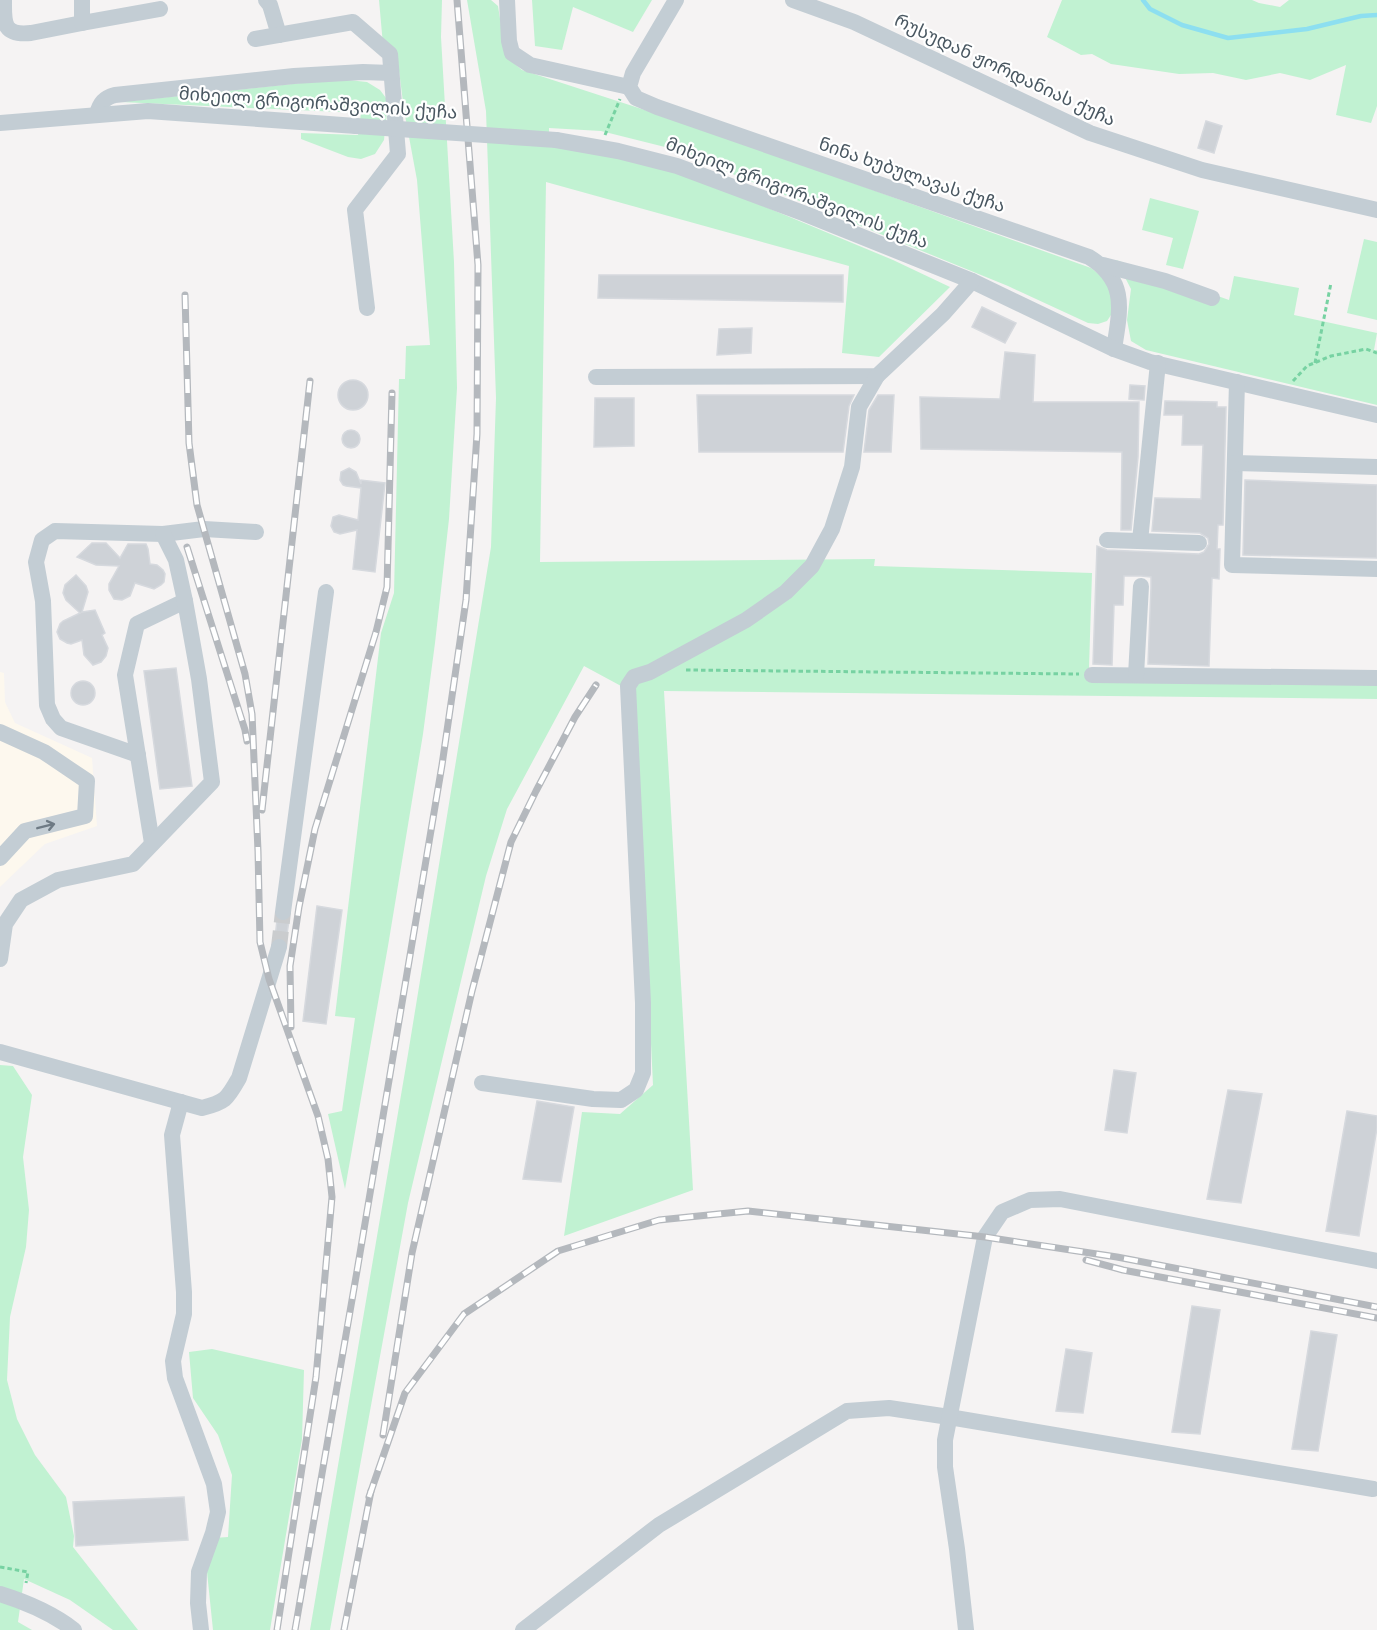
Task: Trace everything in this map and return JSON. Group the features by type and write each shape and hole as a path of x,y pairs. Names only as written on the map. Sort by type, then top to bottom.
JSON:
{"street":[{"path":"4,0 4,22 13,32 22,34 160,9"},
{"path":"82,0 82,23"},
{"path":"266,0 270,4 279,35"},
{"name":"ნინა ხუბულავას ქუჩა","path":"506,0 512,53 530,65 627,87 636,98 657,107 1089,257 1103,265 1165,281 1212,298"},
{"path":"627,87 676,0"},
{"name":"რუსუდან ჟორდანიას ქუჩა","path":"793,0 854,22 1090,133 1203,170 1377,210"},
{"path":"255,39 353,22 390,54 398,154 356,210 367,308"},
{"path":"97,114 99,105 106,98 115,95 294,76 363,72 391,73"},
{"name":"მიხეილ გრიგორაშვილის ქუჩა","path":"0,123 148,111 556,140 600,147 677,166 803,213 972,281 1114,349 1158,363 1377,415"},
{"path":"1103,265 1113,280 1120,307 1114,349"},
{"path":"482,1083 621,1100 636,1090 643,1073 642,1003 628,686 634,677 650,672 746,621 786,592 812,566 832,529 852,467 859,407 877,376 943,314 972,281"},
{"path":"1140,541 1158,363"},
{"path":"596,377 877,376"},
{"path":"1237,382 1232,565 1377,569"},
{"path":"1235,464 1377,467"},
{"path":"138,755 61,728 53,719 47,705 43,601 36,562 42,540 55,531 163,534 204,529 256,532"},
{"path":"0,959 5,924 21,900 58,880 132,864 212,782 199,679 185,600 176,560 163,534"},
{"path":"1107,540 1199,543"},
{"path":"1136,675 1141,586"},
{"path":"283,912 326,592"},
{"path":"152,843 125,675 137,624 185,600"},
{"path":"1092,675 1377,678"},
{"path":"0,732 44,752 87,781 85,816 25,831 0,858"},
{"path":"0,1052 202,1108 219,1104 229,1096 239,1078 279,947"},
{"path":"181,1102 172,1135 184,1314 173,1361 175,1378 214,1484 218,1512 199,1572 198,1603 201,1630"},
{"path":"966,1630 945,1467 945,1440 985,1237 1002,1212 1030,1200 1060,1199 1377,1261"},
{"path":"523,1630 659,1525 847,1411 889,1408 1373,1489"},
{"path":"0,1594 26,1602 74,1630"}],"path":[{"path":"600,147 627,87"},
{"path":"1315,363 1331,283"},
{"path":"1282,392 1307,366 1331,356 1366,349 1377,353"},
{"path":"681,670 1092,675"},
{"path":"0,1567 28,1572 26,1582"}],"shaded area":[{"path":"0,672 4,673 5,702 15,723 92,758 97,826 45,844 0,887"}],"green space":[{"path":"379,0 442,0 441,37 454,262 457,388 449,519 423,734 345,1189 328,1114 342,1111 355,1018 335,1016 381,633 394,593 399,379 405,379 406,346 430,345 417,180 397,55 384,56"},
{"path":"467,0 491,0 498,6 504,44 509,59 522,70 697,127 1091,268 1105,279 1112,294 1111,315 1107,321 1098,324 1088,323 1008,286 669,148 601,131 549,128 549,147 579,149 677,170 893,260 950,287 879,357 842,353 849,266 546,182 540,562 875,559 874,566 1092,573 1089,668 1377,683 1377,699 664,691 693,1190 564,1236 582,1112 620,1114 653,1085 634,693 584,666 507,809 486,876 408,1203 330,1630 310,1630 491,547 496,398 486,111"},
{"path":"532,0 652,0 633,32 573,7 562,50 535,46"},
{"path":"1062,0 1252,0 1280,7 1289,0 1377,0 1377,106 1371,123 1336,115 1346,65 1310,80 1280,73 1246,80 1213,73 1179,74 1111,64 1092,54 1081,55 1047,37"},
{"path":"339,79 367,82 380,90 386,98 384,140 375,154 361,159 348,157 301,139 301,133 358,135 361,113 121,102"},
{"path":"1150,198 1199,211 1183,269 1166,265 1173,238 1142,230"},
{"path":"1364,239 1377,242 1377,320 1347,313"},
{"path":"1116,260 1229,300 1234,276 1299,288 1294,315 1377,333 1374,350 1377,350 1377,405 1146,350 1131,341 1127,320 1131,289"},
{"path":"0,1065 13,1066 32,1095 23,1157 29,1210 26,1247 10,1317 7,1380 17,1419 35,1455 66,1497 74,1536 73,1547 138,1630 113,1630 70,1600 24,1579 18,1622 32,1630 0,1630"},
{"path":"212,1349 304,1370 302,1439 270,1630 213,1630 207,1572 214,1538 228,1537 232,1475 218,1435 193,1398 189,1352"}],"building":[{"path":"1206,121 1222,126 1214,153 1198,148"},
{"path":"599,275 843,275 843,302 598,298"},
{"path":"982,307 1016,323 1005,343 972,327"},
{"path":"752,328 751,353 717,355 719,329"},
{"path":"1005,352 1035,355 1033,402 1139,402 1138,457 1131,530 1121,530 1122,452 921,449 920,397 1000,399"},
{"path":"353,380 364,384 368,395 364,406 353,410 342,406 338,395 342,384"},
{"path":"1130,385 1145,386 1144,400 1129,399"},
{"path":"697,395 854,395 849,406 843,452 699,452"},
{"path":"878,395 894,395 891,452 864,452 869,410"},
{"path":"595,398 634,398 634,446 594,447"},
{"path":"1165,401 1217,402 1217,407 1226,407 1223,525 1218,525 1219,579 1212,578 1209,666 1148,664 1151,577 1141,576 1124,576 1123,605 1114,605 1112,665 1093,664 1097,546 1107,550 1199,554 1204,552 1209,544 1208,538 1200,533 1152,531 1155,498 1201,499 1203,445 1182,445 1183,415 1164,415"},
{"path":"351,430 357,433 360,439 357,445 351,448 345,445 342,439 345,433"},
{"path":"349,468 356,472 361,484 361,480 385,483 375,572 353,569 357,530 340,534 334,532 331,526 333,517 339,515 358,520 361,488 343,485 340,480 341,472"},
{"path":"1245,480 1377,485 1377,558 1243,555"},
{"path":"92,543 106,543 120,558 128,544 146,544 150,564 157,565 163,570 164,582 154,589 135,583 130,596 122,600 114,599 109,590 109,584 119,566 96,565 77,557"},
{"path":"76,575 86,586 88,592 82,612 95,610 105,633 102,635 108,648 101,662 93,665 84,655 82,640 67,643 60,639 57,632 63,621 80,613 66,600 63,593 65,585"},
{"path":"176,668 192,786 160,789 144,671"},
{"path":"83,681 92,684 95,693 92,702 83,705 74,702 71,693 74,684"},
{"path":"317,906 342,910 326,1024 303,1021"},
{"path":"277,920 289,921 286,940 281,937 275,938"},
{"path":"1114,1070 1136,1073 1127,1133 1105,1130"},
{"path":"1228,1090 1262,1094 1241,1203 1207,1199"},
{"path":"537,1101 574,1107 561,1182 523,1179"},
{"path":"1347,1111 1377,1116 1359,1236 1326,1231"},
{"path":"1192,1306 1220,1310 1200,1434 1172,1432"},
{"path":"1311,1331 1337,1335 1318,1451 1292,1449"},
{"path":"1066,1349 1092,1353 1083,1413 1056,1411"},
{"path":"184,1497 188,1540 76,1546 73,1502"}],"waterway":[{"path":"1143,0 1150,9 1182,25 1228,38 1307,29 1361,16 1377,15"}],"tunnel":[{"path":"279,947 283,912"}],"railway":[{"path":"295,1630 442,765 466,600 477,434 478,265 457,0"},
{"path":"185,295 189,443 197,505 245,674 252,714 260,942 269,979 318,1116 328,1159 332,1197 316,1377 277,1630"},
{"path":"262,810 310,381"},
{"path":"291,1027 290,966 315,829 376,632 387,587 392,393"},
{"path":"187,547 247,741"},
{"path":"383,1435 412,1253 472,991 511,842 575,717 596,685"},
{"path":"369,1497 405,1393 464,1314 558,1251 659,1220 748,1211 985,1237 1117,1257 1377,1307"},
{"path":"1086,1260 1123,1270 1377,1318"},
{"path":"344,1630 371,1491"}]}
